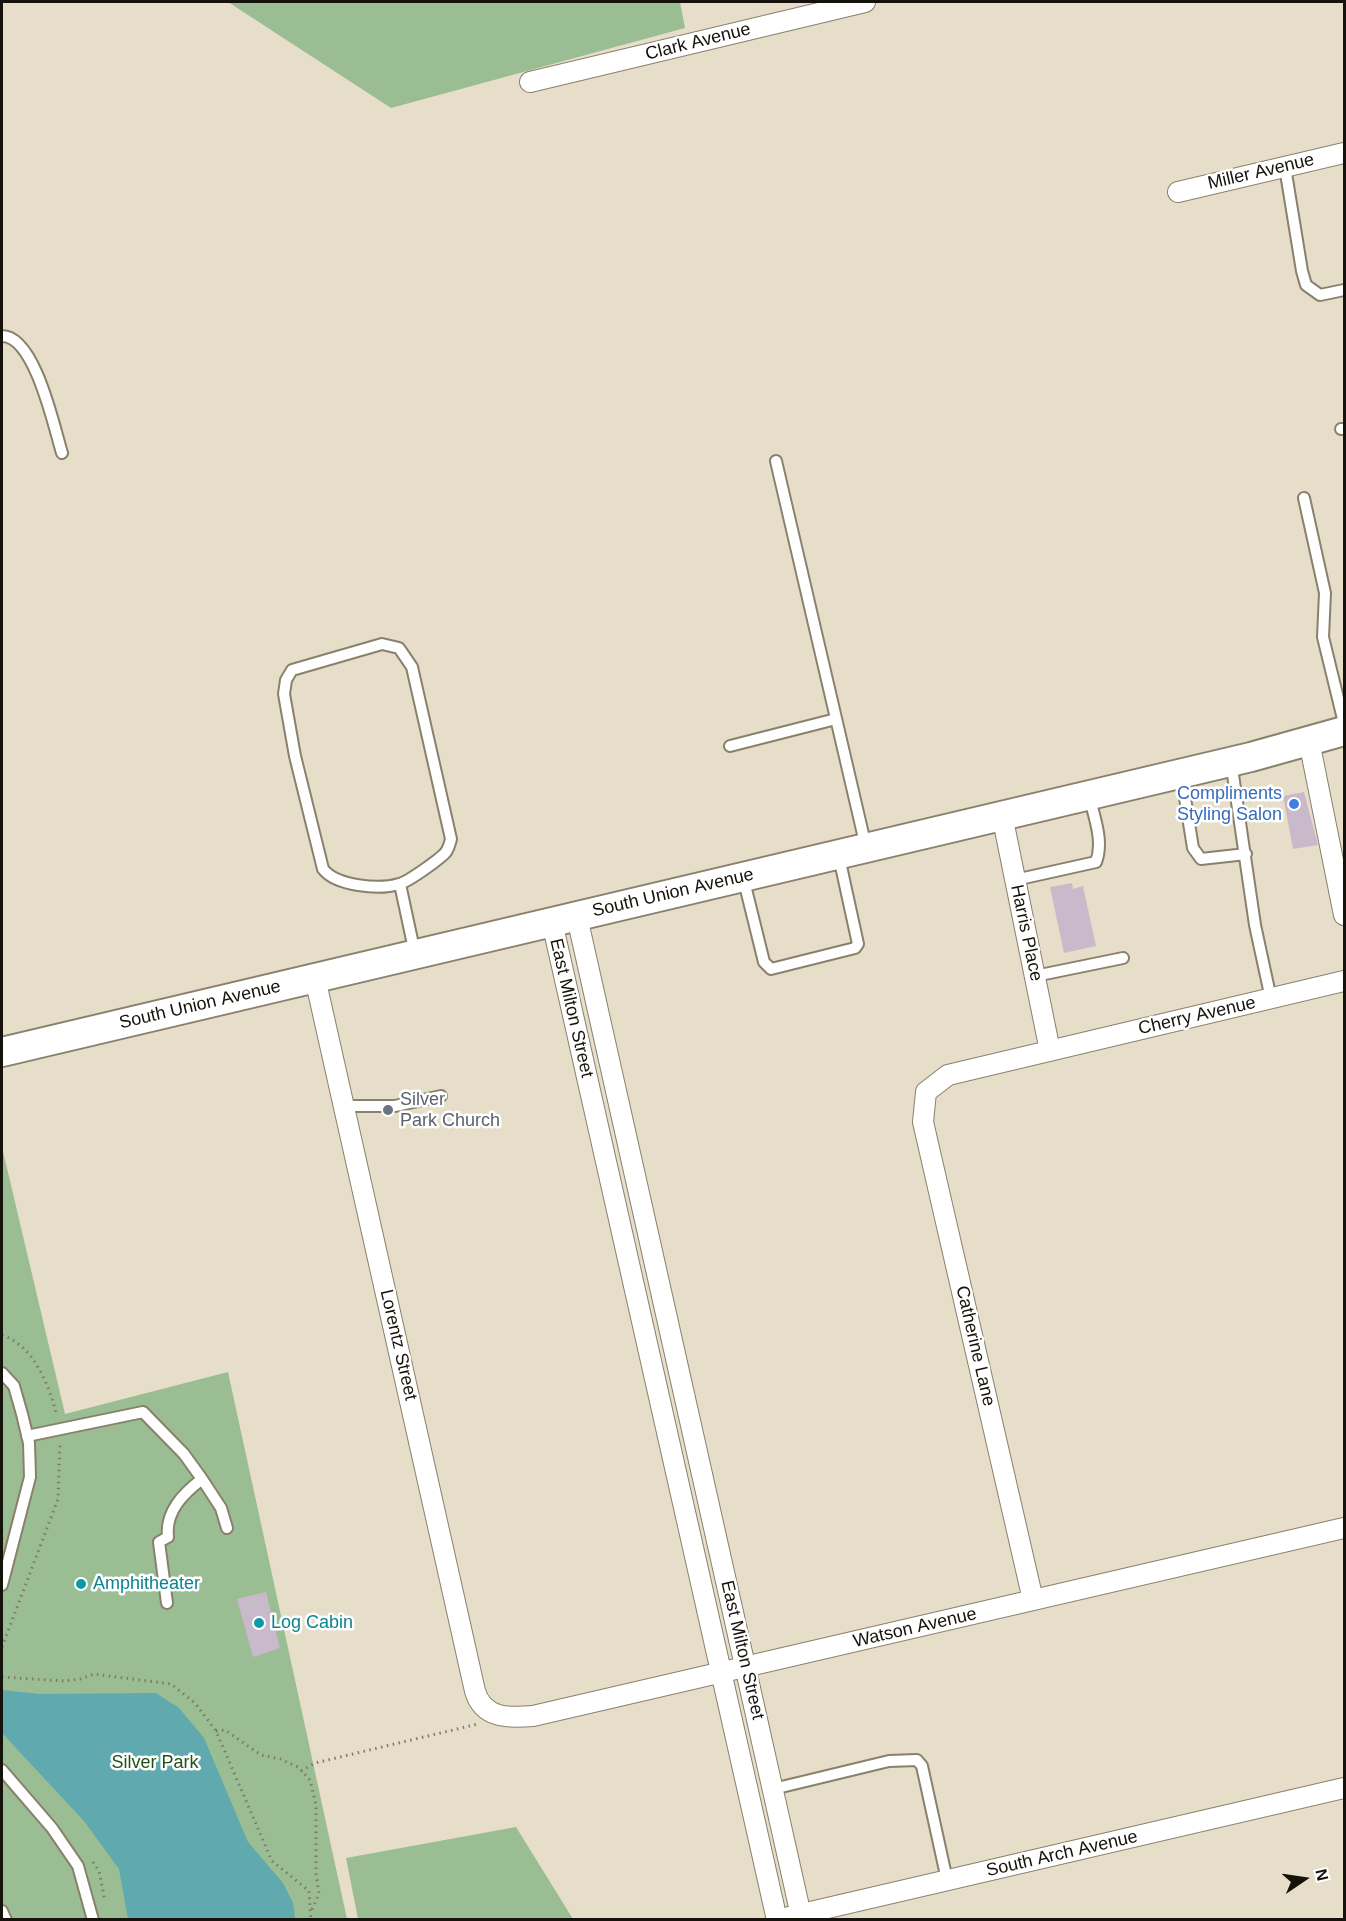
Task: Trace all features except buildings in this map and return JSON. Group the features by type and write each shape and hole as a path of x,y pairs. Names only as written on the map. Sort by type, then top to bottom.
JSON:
{"main road":[{"name":"South Union Avenue","path":"2,1052 1181,773 1344,731"}],"street":[{"name":"Clark Avenue","path":"530,82 864,2"},
{"name":"Miller Avenue","path":"1178,192 1344,153"},
{"path":"1309,741 1343,902"},
{"name":"Harris Place","path":"1002,815 1050,1051"},
{"name":"East Milton Street","path":"564,919 615,1087 802,1917"},
{"name":"East Milton Street","path":"564,919 590,1093 778,1920"},
{"name":"Lorentz Street","path":"315,978 482,1718"},
{"name":"Cherry Avenue","path":"926,1092 948,1075 1344,981"},
{"name":"East Milton Street","path":"590,1093 615,1087"},
{"name":"Catherine Lane","path":"926,1092 923,1122 1034,1600"},
{"path":"623,1236 647,1230"},
{"path":"655,1380 680,1375"},
{"path":"687,1522 711,1516"},
{"name":"Watson Avenue","path":"482,1718 533,1716 1344,1528"},
{"path":"748,1791 772,1787"},
{"name":"South Arch Avenue","path":"778,1920 802,1917 947,1880 1344,1788"}],"lane":[{"path":"1285,167 1306,285 1320,295 1344,290"},
{"path":"2,336 8,336 18,343 28,356 46,398 62,453"},
{"path":"776,461 866,848"},
{"path":"1304,498 1325,593 1323,637 1344,723"},
{"path":"382,644 399,648 412,667 451,839 446,851 400,884 371,886 341,882 329,876 323,869 295,756 284,694 286,680 292,670 382,644"},
{"path":"730,746 836,719"},
{"path":"1231,761 1255,925 1271,999"},
{"path":"1181,773 1193,848 1201,859 1246,854"},
{"path":"1015,880 1096,862 1100,852 1099,835 1089,795"},
{"path":"743,877 768,967 771,969 855,948 858,944 838,854"},
{"path":"400,884 416,954"},
{"path":"1035,976 1123,958"},
{"path":"344,1106 394,1106 441,1096"},
{"path":"2,1373 14,1386 27,1436 30,1477 2,1584"},
{"path":"27,1436 143,1412 184,1454 221,1508 227,1528"},
{"path":"167,1603 159,1542 168,1536 167,1529 176,1502 202,1479"},
{"path":"772,1787 889,1761 917,1760 922,1766 947,1880"},
{"path":"2,1770 52,1828 78,1866 93,1920"},
{"path":"2,1911 6,1920"}],"path":[{"path":"2,1677 64,1681 80,1679 93,1674 171,1684 195,1703 216,1731 272,1861 309,1891 311,1920"},
{"path":"302,1771 315,1763 482,1718"},
{"path":"216,1731 225,1730 261,1755 280,1759 302,1771 310,1780 318,1837 316,1874 319,1894 310,1913"},
{"path":"99,1871 106,1910"}],"green space":[{"path":"228,2 680,2 685,28 391,108"},
{"name":"Silver Park","path":"2,1147 65,1414 228,1372 347,1919 2,1919"},
{"path":"516,1827 573,1919 358,1919 346,1858"}],"water":[{"path":"2,1690 40,1694 156,1693 179,1708 204,1738 248,1842 283,1883 293,1903 295,1919 128,1919 119,1869 84,1821 2,1733"}],"place":[{"name":"Compliments Styling Salon","path":"1294,804"},
{"name":"Silver Park Church","path":"388,1110"},
{"name":"Amphitheater","path":"81,1584"},
{"name":"Log Cabin","path":"259,1623"}]}
